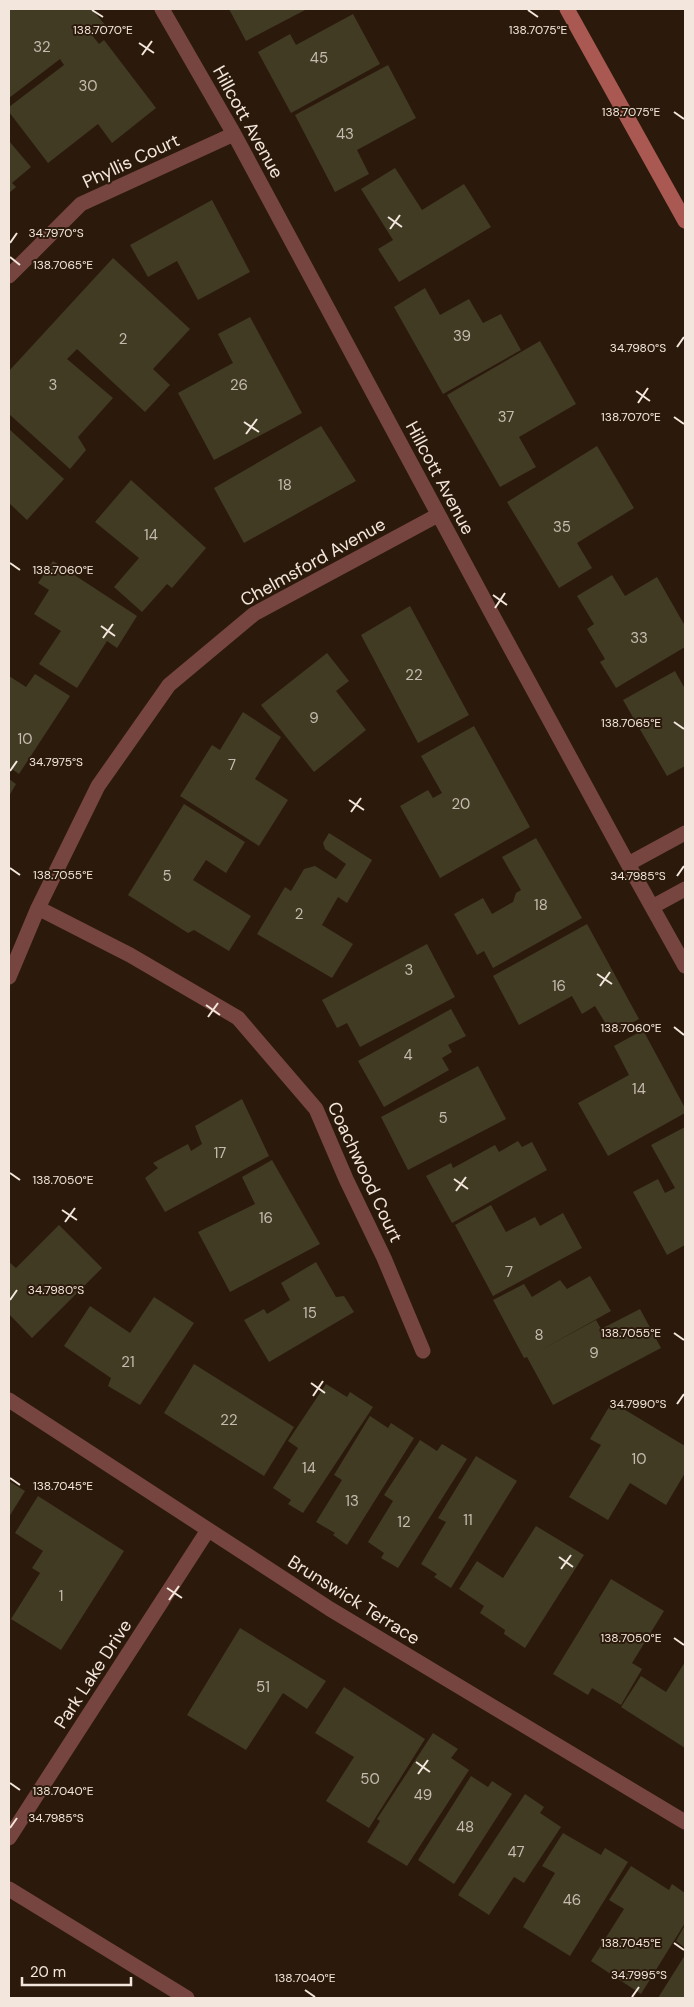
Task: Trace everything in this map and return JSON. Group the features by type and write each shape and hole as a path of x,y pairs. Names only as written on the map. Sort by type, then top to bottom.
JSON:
{"main road":[{"path":"567,9 685,221"}],"street":[{"name":"Hillcott Avenue","path":"162,9 234,134 438,515 685,966"},
{"name":"Phyllis Court","path":"9,276 81,204 234,134"},
{"name":"Chelmsford Avenue","path":"9,977 38,908 98,786 169,685 254,614 438,515"},
{"path":"628,864 685,833"},
{"path":"652,907 685,889"},
{"name":"Coachwood Court","path":"38,908 130,955 238,1018 316,1109 384,1258 423,1351"},
{"name":"Brunswick Terrace","path":"9,1400 330,1609 685,1822"},
{"name":"Park Lake Drive","path":"9,1838 208,1530"},
{"path":"9,1889 187,1998"}],"building":[{"path":"9,9 92,9 105,25 92,35 99,44 104,40 156,108 112,143 98,124 48,163 9,112 9,107 64,65 60,59 9,98"},
{"path":"229,9 307,9 246,41"},
{"path":"353,14 380,64 291,113 258,52 290,34 296,45"},
{"path":"388,65 416,118 357,150 369,174 335,192 295,115"},
{"path":"9,141 31,167 12,183 16,187 9,193"},
{"path":"395,168 422,210 464,184 491,227 399,282 378,249 393,240 361,189"},
{"path":"212,200 250,272 198,300 177,261 148,277 130,245"},
{"path":"113,258 190,329 153,369 170,385 145,412 77,349 67,359 113,398 78,437 86,450 70,469 9,414 9,371"},
{"path":"425,288 440,315 469,299 483,323 501,314 521,350 443,394 394,307"},
{"path":"250,317 302,413 214,460 178,393 233,363 218,334"},
{"path":"540,341 576,404 519,437 536,467 500,487 447,395"},
{"path":"321,426 356,481 244,543 214,488"},
{"path":"9,429 64,479 27,520 9,503"},
{"path":"597,446 634,508 577,543 592,568 559,588 507,502"},
{"path":"131,480 206,548 172,588 167,584 142,612 114,587 139,558 95,522"},
{"path":"53,561 137,616 117,648 107,641 77,688 39,664 61,631 34,614 49,590 38,583"},
{"path":"612,575 625,596 657,577 685,626 685,647 616,688 600,662 605,659 587,629 594,624 577,596"},
{"path":"410,606 469,715 418,743 361,635"},
{"path":"327,653 349,681 336,691 366,730 314,772 261,705"},
{"path":"675,671 685,689 685,766 667,776 623,700"},
{"path":"35,674 70,696 19,774 9,767 9,676 26,687"},
{"path":"243,712 281,737 255,779 288,800 259,846 180,796 212,745 220,750"},
{"path":"474,726 530,827 440,878 400,806 428,790 433,798 442,793 421,756"},
{"path":"9,779 16,784 9,796"},
{"path":"184,804 245,842 226,873 206,860 193,880 251,916 229,951 194,930 188,933 128,895"},
{"path":"329,833 372,860 347,903 338,897 322,925 353,944 332,978 257,934 285,887 291,891 304,869 315,866 336,879 346,864 325,849 323,843"},
{"path":"536,838 582,918 493,968 484,951 477,955 454,914 483,898 492,914 513,902 516,893 521,890 502,857"},
{"path":"587,924 639,1019 612,1034 595,1006 582,1014 572,996 519,1025 493,976"},
{"path":"427,944 455,997 360,1047 347,1023 337,1028 322,1000"},
{"path":"451,1009 466,1036 448,1045 452,1052 442,1058 449,1070 384,1107 358,1061"},
{"path":"643,1030 685,1108 685,1113 608,1156 578,1103 629,1075 614,1046"},
{"path":"478,1066 506,1119 408,1170 381,1117"},
{"path":"242,1099 269,1156 165,1212 145,1178 158,1168 153,1163 188,1144 191,1151 202,1144 195,1126"},
{"path":"685,1127 685,1245 667,1255 633,1192 658,1179 665,1193 675,1188 651,1145"},
{"path":"518,1141 522,1147 532,1142 547,1170 452,1223 426,1176 451,1163 453,1168 495,1145 499,1152"},
{"path":"272,1160 320,1244 230,1292 198,1232 255,1204 242,1177"},
{"path":"491,1205 506,1232 535,1217 540,1226 563,1213 582,1248 493,1296 455,1225"},
{"path":"59,1225 102,1268 32,1338 9,1314 9,1262 16,1268"},
{"path":"316,1262 336,1297 344,1296 354,1312 269,1362 244,1320 264,1309 267,1314 290,1300 281,1283"},
{"path":"590,1276 611,1311 541,1350 596,1320 601,1329 640,1309 661,1348 553,1405 527,1357 524,1358 493,1300 524,1284 532,1297 560,1280 567,1289"},
{"path":"154,1297 194,1323 140,1405 108,1386 111,1378 64,1346 90,1306 130,1333"},
{"path":"194,1364 294,1427 264,1476 164,1413"},
{"path":"326,1384 347,1397 350,1392 373,1407 303,1513 288,1504 291,1500 273,1488 298,1448 288,1441"},
{"path":"612,1402 685,1446 685,1473 666,1505 630,1483 608,1520 569,1497 601,1445 590,1439"},
{"path":"370,1416 388,1428 391,1423 414,1438 347,1545 333,1535 335,1533 316,1522 342,1480 334,1475"},
{"path":"420,1440 437,1451 442,1444 467,1459 398,1568 381,1558 384,1553 368,1542 393,1501 384,1495"},
{"path":"476,1456 517,1481 451,1588 434,1577 437,1574 421,1564 446,1522 438,1518"},
{"path":"9,1481 25,1491 9,1517"},
{"path":"38,1496 124,1551 61,1650 11,1619 40,1573 32,1568 43,1551 15,1533"},
{"path":"536,1526 584,1555 525,1648 504,1634 505,1630 480,1613 484,1606 459,1589 477,1561 503,1578"},
{"path":"611,1579 664,1611 632,1663 642,1669 621,1705 592,1688 588,1695 553,1674"},
{"path":"240,1628 326,1681 307,1709 283,1693 246,1750 187,1715"},
{"path":"685,1662 685,1748 621,1707 641,1676 666,1692"},
{"path":"344,1687 425,1739 369,1828 326,1801 354,1757 315,1733"},
{"path":"433,1733 458,1749 451,1758 469,1770 407,1866 367,1842 380,1821 377,1819"},
{"path":"471,1776 488,1787 492,1781 512,1794 454,1884 418,1860"},
{"path":"525,1794 544,1807 540,1813 561,1827 524,1883 514,1877 489,1915 458,1895"},
{"path":"563,1833 601,1855 605,1848 628,1862 570,1956 523,1927 555,1873 542,1866"},
{"path":"631,1866 669,1890 672,1884 685,1893 685,1923 641,1994 591,1961 624,1909 609,1900"},
{"path":"685,1925 685,1948 676,1941"},
{"path":"685,1955 685,1998 658,1998"}]}
